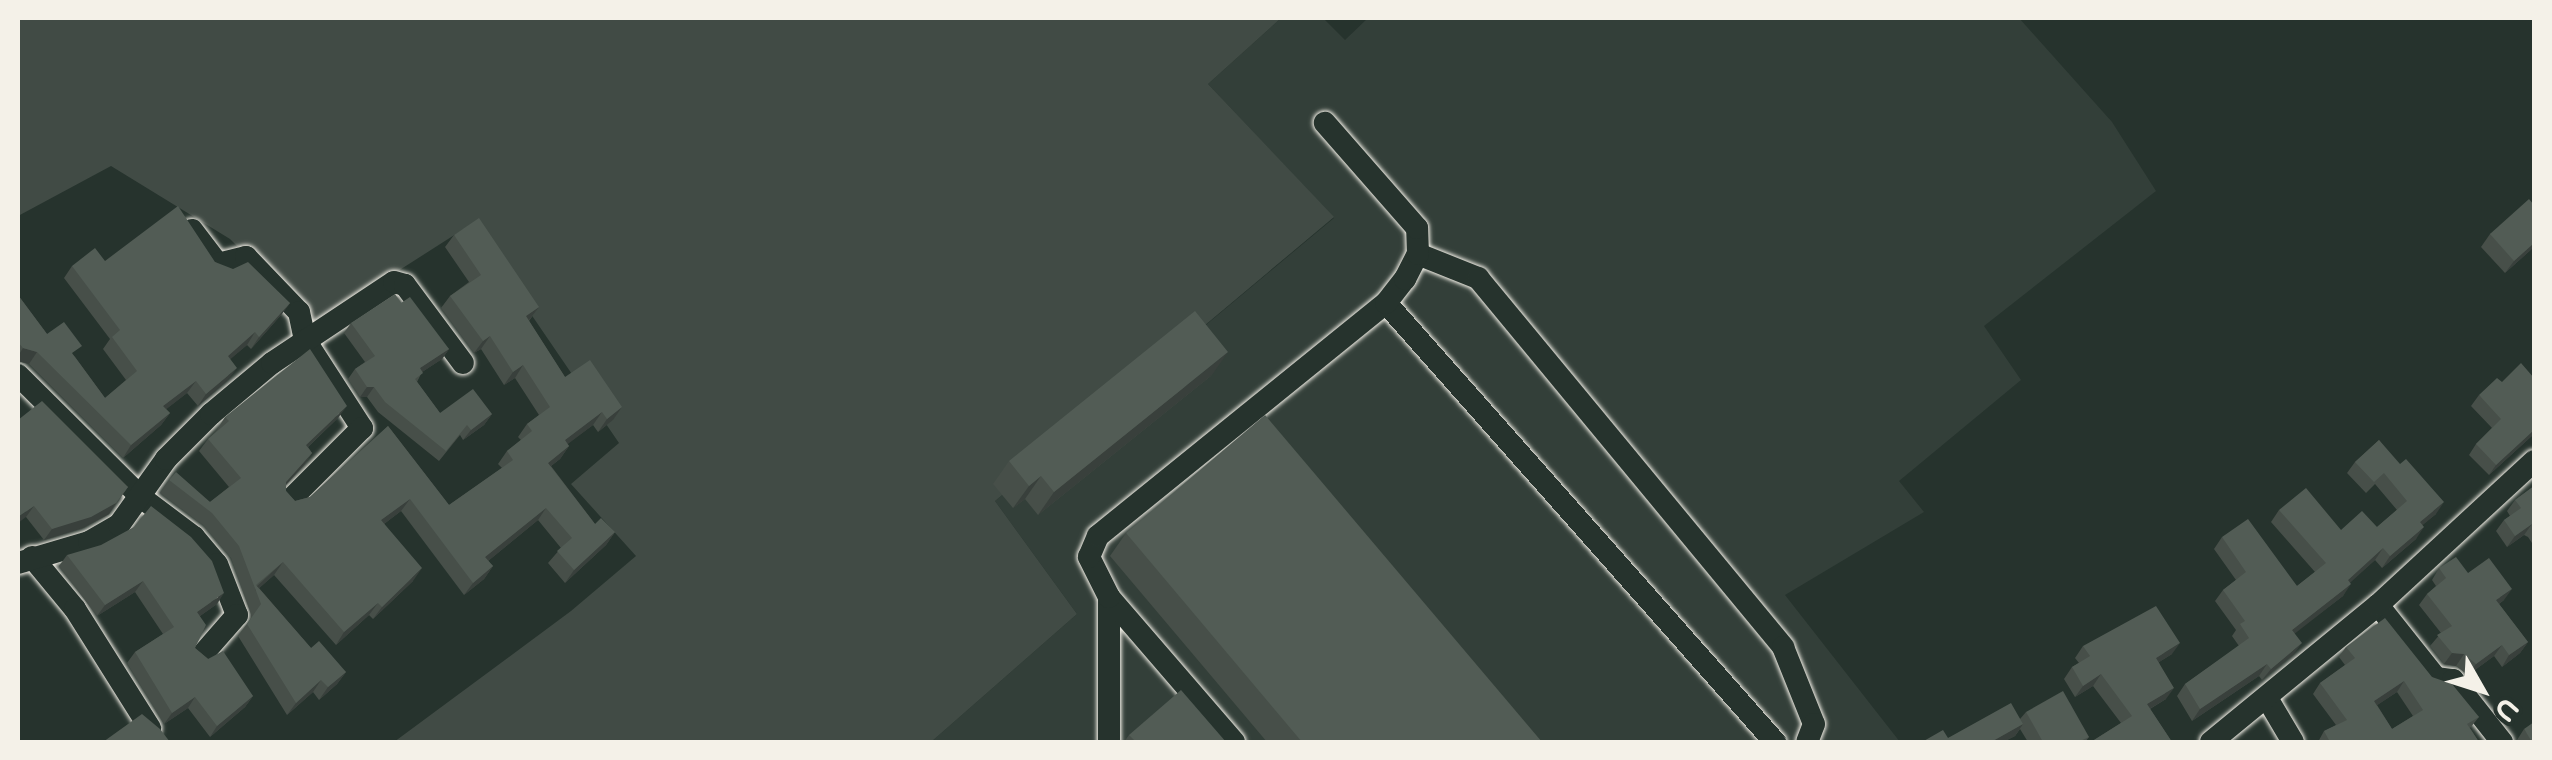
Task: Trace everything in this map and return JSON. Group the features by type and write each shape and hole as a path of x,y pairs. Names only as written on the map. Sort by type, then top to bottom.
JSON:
{"street":[{"path":"1234,742 1109,597 1089,556 1098,536 1386,303 1418,254 1417,228 1325,123"},
{"path":"186,223 218,264 246,257 299,312 305,340 362,428 290,500"},
{"path":"1418,254 1478,278 1783,646 1814,724 1807,742"},
{"path":"150,728 75,609 25,560 89,542 119,525 142,498 166,459 211,414 305,340 400,281 463,363"},
{"path":"1386,303 1774,742"},
{"path":"18,375 142,498 208,552 234,597 237,615 202,655"},
{"path":"2212,742 2378,605 2534,461"},
{"path":"1109,597 1109,742"},
{"path":"2378,605 2436,678 2454,680 2502,742"},
{"path":"2267,698 2293,742"}],"shaded area":[{"path":"18,18 1281,18 1208,84 1334,217 995,501 1077,614 931,742 394,742 571,611 636,556 571,484 619,443 470,225 315,324 230,239 111,166 18,216"},
{"path":"1281,18 1323,18 1345,40 1368,18 2019,18 2112,122 2156,191 1984,326 2021,380 1899,481 1924,512 1785,595 1900,742 931,742 1077,614 995,501 1334,218 1208,84"}],"building":[{"path":"2529,199 2534,205 2534,243 2514,261 2490,234"},
{"path":"178,206 215,262 233,269 248,262 290,303 259,337 255,332 228,356 237,368 206,394 196,381 163,406 170,413 131,445 37,352 18,342 18,295 47,334 64,322 82,346 72,353 105,398 137,371 112,337 120,330 72,266 95,248 105,261"},
{"path":"479,218 539,307 526,316 565,377 590,360 622,407 607,419 602,412 565,440 569,446 548,463 595,524 601,518 615,532 574,570 557,551 572,538 546,508 485,557 493,566 473,583 410,499 381,520 422,568 382,607 378,603 344,632 283,562 256,585 311,648 319,641 346,672 328,687 321,680 296,703 247,624 261,604 239,546 212,513 169,480 176,472 210,502 241,478 208,439 229,421 225,417 310,349 347,406 306,445 312,453 286,482 286,491 295,501 310,497 388,426 449,505 513,460 507,451 532,431 527,424 550,407 523,365 513,372 490,336 483,341 450,296 481,275 454,235"},
{"path":"395,294 401,303 410,297 449,349 420,368 423,373 415,379 440,413 473,389 492,414 471,430 467,425 446,451 385,402 374,387 367,387 355,369 375,356 351,323"},
{"path":"1195,311 1228,352 1054,492 1041,476 1029,486 1009,461"},
{"path":"2521,363 2534,378 2534,430 2496,465 2476,444 2501,419 2479,395 2497,378 2502,382"},
{"path":"42,401 128,487 116,503 91,517 52,529 34,506 18,517 18,420"},
{"path":"1265,415 1542,742 1302,742 1126,533"},
{"path":"2379,440 2400,464 2406,459 2444,502 2420,522 2424,527 2390,556 2383,548 2348,580 2351,584 2292,630 2302,643 2271,669 2267,664 2200,709 2185,684 2249,638 2240,624 2245,621 2223,590 2246,572 2222,537 2248,519 2297,586 2326,563 2279,510 2306,488 2341,530 2362,511 2377,527 2407,501 2384,473 2374,482 2355,462"},
{"path":"2534,486 2534,525 2515,536 2504,520 2521,508 2515,500"},
{"path":"151,506 191,537 212,561 224,593 197,612 206,625 195,648 208,659 223,651 253,696 217,726 195,697 172,713 135,652 174,627 143,581 105,605 67,555 101,545 134,527"},
{"path":"2456,557 2468,573 2489,558 2512,589 2496,600 2528,642 2509,655 2502,645 2476,664 2464,654 2452,653 2437,635 2452,626 2427,594 2446,578 2439,568"},
{"path":"2156,606 2180,643 2156,658 2174,688 2147,704 2172,742 2096,742 2132,716 2101,674 2083,686 2072,667 2090,656 2083,646"},
{"path":"2385,618 2432,677 2452,684 2479,717 2467,724 2479,742 2330,742 2324,731 2347,720 2320,683 2355,658 2346,647","holes":["2404,681 2423,710 2392,729 2374,701"]},
{"path":"1181,690 1226,742 1136,742 1129,735"},
{"path":"2063,691 2089,737 2078,742 2043,742 2026,712"},
{"path":"2011,703 2023,724 1991,742 1922,742 1943,730 1948,738"},
{"path":"142,714 170,742 103,742"},
{"path":"2534,722 2534,742 2532,742 2524,729"}]}
